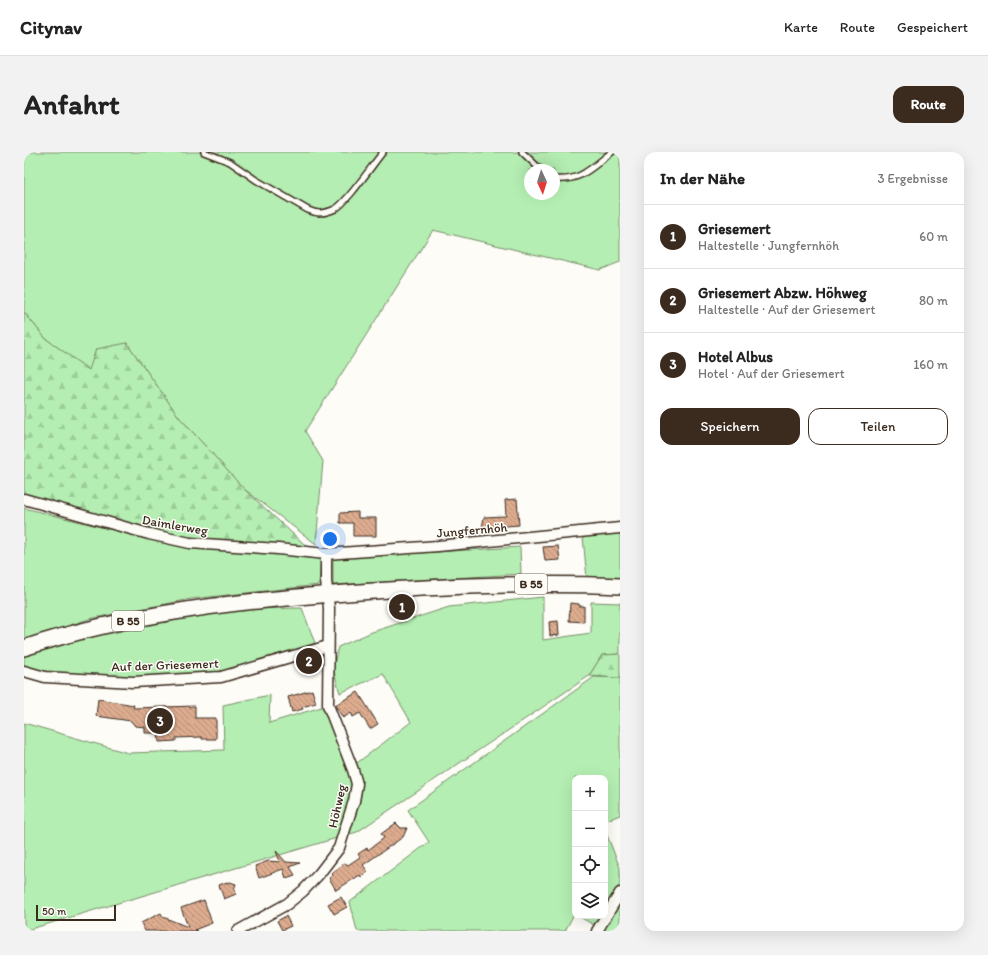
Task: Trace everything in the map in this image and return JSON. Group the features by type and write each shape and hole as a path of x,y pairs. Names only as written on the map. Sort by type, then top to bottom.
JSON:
{"main road":[{"name":"B 55","path":"24,648 84,630 234,602 442,586 574,584 620,586"}],"street":[{"name":"Daimlerweg","path":"24,499 149,534 190,543 326,554"},
{"name":"Jungfernhöh","path":"326,554 445,546 620,528"},
{"name":"Höhweg","path":"238,931 286,904 303,891 319,874 339,848 344,837 354,801 357,784 328,706 328,594 326,554"},
{"name":"Auf der Griesemert","path":"24,671 45,677 132,682 221,677 328,646"},
{"path":"597,931 620,892"}],"lane":[{"path":"204,152 230,162 256,180 308,210 317,213 336,209 351,193 383,152"},
{"path":"522,152 535,164"},
{"path":"560,180 572,179 583,174 612,152"}],"green space":[{"path":"24,152 620,152 620,262 600,270 433,230 305,431 323,461 316,544 244,489 179,417 127,343 90,371 45,338 24,312"},
{"path":"24,312 45,338 89,370 96,349 127,343 179,417 244,489 315,554 190,543 24,500"},
{"path":"24,508 186,548 321,557 319,585 191,599 89,619 24,640"},
{"path":"620,532 620,580 587,579 583,537"},
{"path":"520,547 521,574 333,585 333,558"},
{"path":"543,597 543,640 591,633 591,602 620,603 620,654 602,655 589,676 357,832 24,931 24,723 128,753 224,750 223,705 270,695 269,723 328,705 357,763 411,722 383,674 340,693 333,669 338,647 372,632 449,607"},
{"path":"302,608 315,643 221,677 133,682 24,671 24,648 191,610"},
{"path":"620,654 620,678 589,676 602,655"},
{"path":"594,677 620,678 620,815 608,820 608,775 572,775 572,918 565,931 357,931 350,902 429,842 408,810"},
{"path":"608,838 620,868 620,884 608,903"},
{"path":"620,900 620,931 601,931"},
{"path":"583,919 598,919 594,925"}],"building":[{"path":"517,499 519,525 482,528 484,517 506,516 505,500"},
{"path":"358,512 358,518 376,518 376,536 353,536 353,523 340,523 340,513"},
{"path":"558,546 560,560 545,561 543,547"},
{"path":"570,603 584,606 584,622 569,621"},
{"path":"558,621 559,635 550,636 549,622"},
{"path":"312,690 316,703 292,712 288,697"},
{"path":"358,692 378,724 370,729 360,713 353,717 351,713 343,718 335,705"},
{"path":"98,699 134,705 133,708 195,706 195,718 216,718 216,739 202,739 202,737 176,738 176,741 159,742 158,733 145,733 145,727 135,726 131,721 96,716"},
{"path":"396,823 401,828 407,828 403,837 363,865 368,872 361,877 360,875 336,890 329,878 332,876 333,872 345,863 348,865 360,857 358,854 367,848 368,850 384,838 381,834"},
{"path":"276,851 286,862 300,863 290,867 295,875 286,878 283,869 259,878 255,866 268,861 280,862"},
{"path":"227,882 236,884 234,889 236,894 224,899 219,885"},
{"path":"341,897 347,907 334,914 328,904"},
{"path":"204,900 212,923 194,930 197,931 145,931 141,923 161,913 163,917 188,927 181,908"},
{"path":"286,916 291,926 282,930 277,921"}],"place":[{"name":"Griesemert","path":"402,607"},
{"name":"Griesemert Abzw. Höhweg","path":"309,661"},
{"name":"Hotel Albus","path":"160,721"}]}
